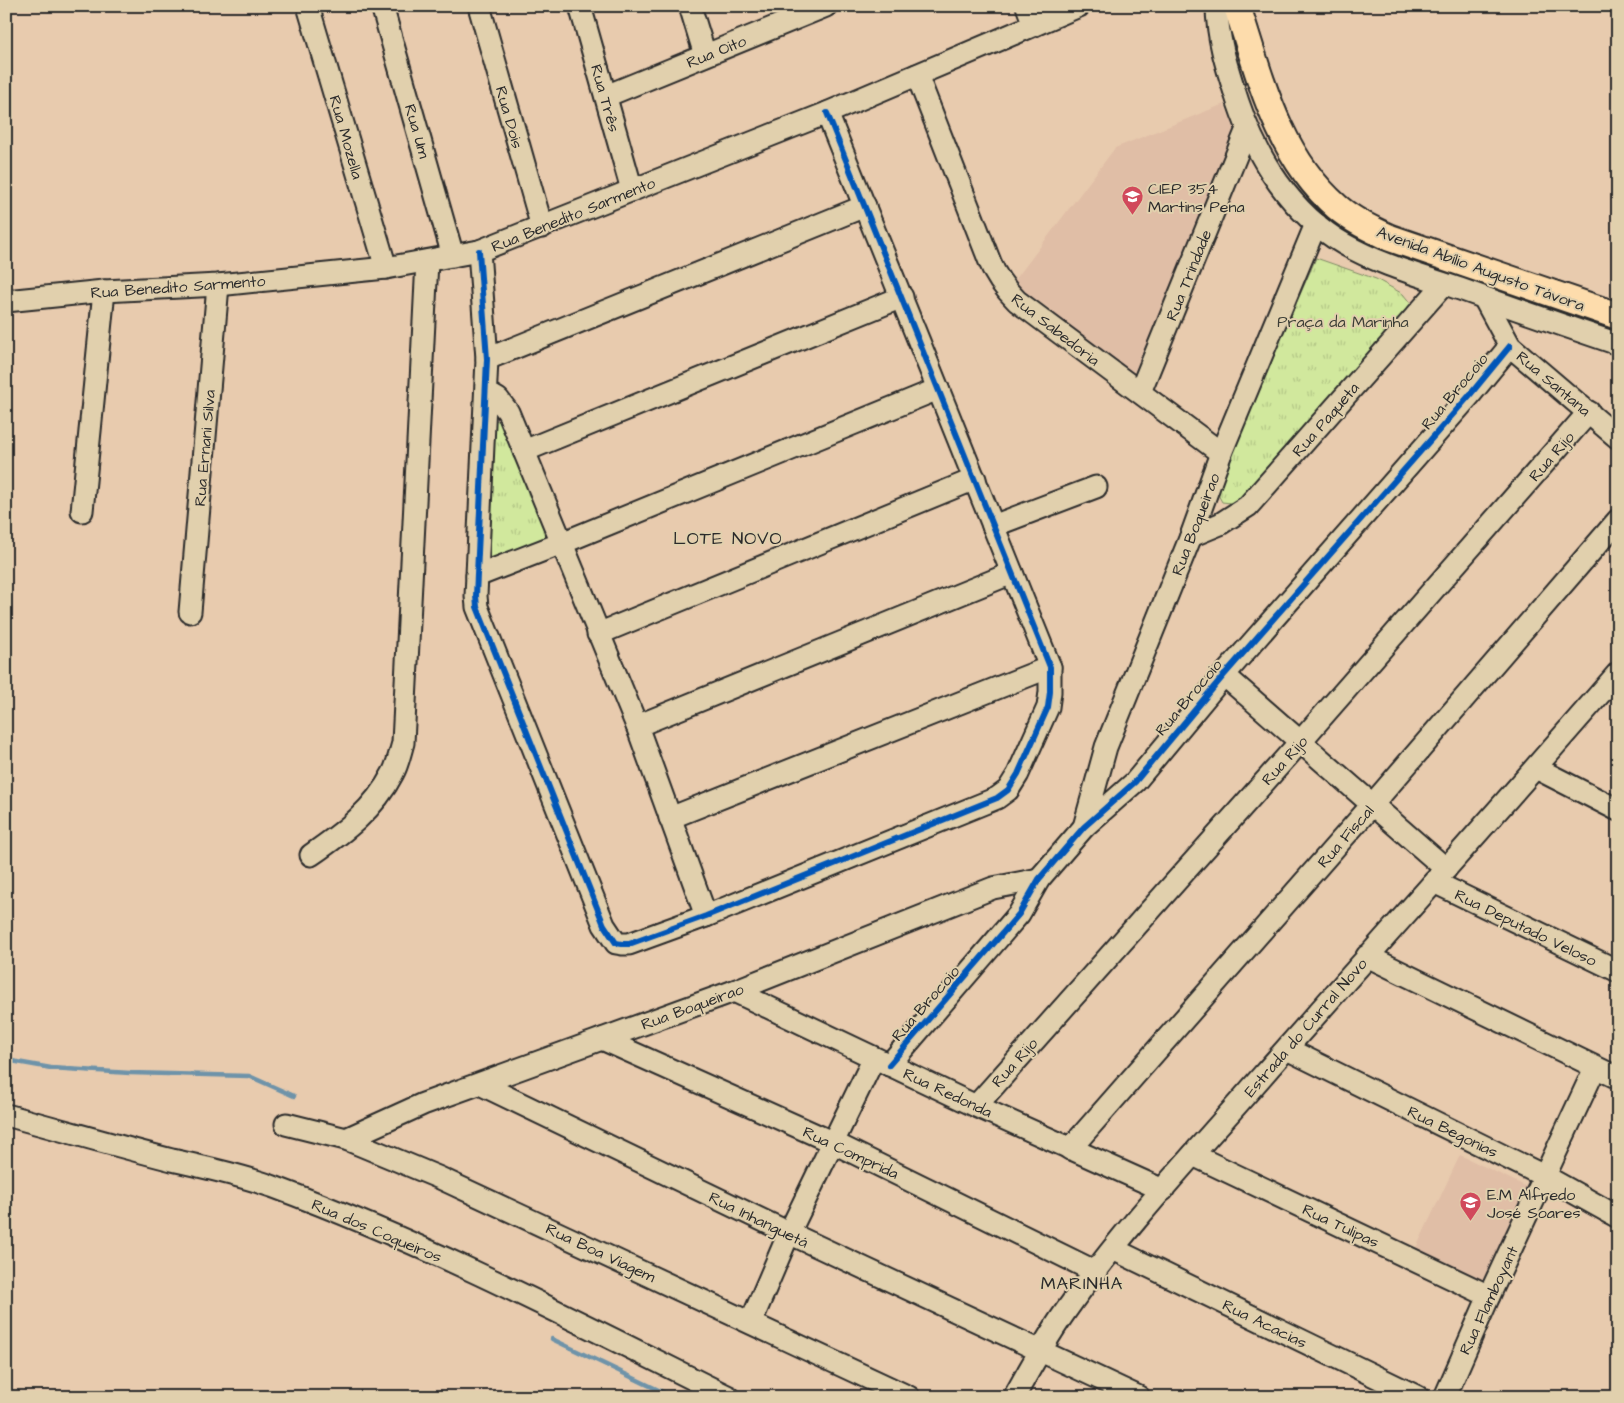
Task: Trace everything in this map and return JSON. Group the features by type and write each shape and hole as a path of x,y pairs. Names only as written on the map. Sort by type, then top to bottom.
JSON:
{"main road":[{"name":"Avenida Abílio Augusto Távora","path":"1237,6 1270,107 1282,134 1295,158 1316,186 1337,207 1362,224 1390,238 1618,316"}],"street":[{"name":"Rua Mozella","path":"308,6 386,268"},
{"name":"Rua Um","path":"382,6 453,256"},
{"name":"Rua Dois","path":"479,6 542,227"},
{"name":"Rua Três","path":"580,6 632,190"},
{"path":"690,6 705,55"},
{"name":"Rua Oito","path":"606,96 705,55 785,14 826,6"},
{"name":"Rua Benedito Sarmento","path":"6,301 104,290 218,285 386,268 478,251 542,227 917,75 1031,16 1079,6"},
{"path":"1217,6 1221,43 1230,78 1247,129 1260,156 1276,180 1316,224 1337,240 1362,253 1444,284 1618,344"},
{"name":"Rua Sabedoria","path":"917,75 996,276 1005,289 1017,301 1221,453"},
{"path":"478,251 487,359 476,576 477,607 604,924 616,943 629,944 706,916 997,798 1008,790 1018,774 1048,707 1050,667 827,112"},
{"name":"Rua Trindade","path":"1140,392 1247,129"},
{"path":"487,359 865,206"},
{"name":"Rua Boqueirao","path":"1084,827 1106,747 1191,536 1221,453 1316,224"},
{"path":"312,855 349,828 376,800 394,772 403,744 427,261"},
{"name":"Rua Paqueta","path":"1191,536 1220,524 1248,506 1444,284"},
{"name":"Rua Ernani Silva","path":"190,612 218,285"},
{"path":"82,511 104,290"},
{"path":"524,451 902,297"},
{"name":"Rua Santana","path":"1484,298 1510,346 1618,438"},
{"name":"Rua Brocoio","path":"751,1322 789,1233 834,1143 882,1062 1019,914 1039,879 1084,827 1135,782 1224,675 1469,396 1510,346"},
{"path":"476,576 562,543 938,390"},
{"path":"486,392 493,395 503,404 508,412 637,726 706,916"},
{"name":"Rua Rijo","path":"976,1106 1300,742 1589,412"},
{"path":"598,634 974,479"},
{"path":"993,526 1096,487"},
{"name":"Rua Fiscal","path":"1070,1149 1372,806 1618,520"},
{"path":"637,726 1012,573"},
{"path":"670,818 1050,667"},
{"name":"Estrada do Curral Novo","path":"1014,1397 1040,1350 1066,1311 1113,1249 1162,1190 1618,673"},
{"name":"Rua Deputado Veloso","path":"1224,675 1372,806 1440,876 1618,971"},
{"path":"1536,768 1618,810"},
{"name":"Rua Boqueirao","path":"346,1139 423,1104 734,991 994,888 1039,879"},
{"path":"1367,956 1618,1078"},
{"name":"Rua Redonda","path":"734,991 976,1106 1162,1190"},
{"name":"Rua Comprida","path":"602,1039 834,1143 1096,1272"},
{"name":"Rua Begonias","path":"1286,1049 1546,1177 1618,1217"},
{"name":"Rua Flamboyant","path":"1445,1397 1595,1068"},
{"name":"Rua Inhanguetá","path":"480,1084 789,1233 1139,1397"},
{"name":"Rua dos Coqueiros","path":"6,1115 172,1160 237,1175 274,1187 512,1288 729,1397"},
{"name":"Rua Boa Viagem","path":"286,1124 346,1139 440,1178 909,1397"},
{"name":"Rua Tulipas","path":"1193,1155 1490,1296"},
{"name":"Rua Acacias","path":"1113,1249 1418,1397"}],"shaded area":[{"name":"CIEP 354 Martins Pena","path":"1224,104 1235,129 1138,370 1128,373 1061,323 1049,308 1012,284 1115,148"},
{"name":"E.M Alfredo José Soares","path":"1460,1155 1525,1186 1528,1192 1487,1279 1483,1281 1416,1248"}],"green space":[{"name":"Praça da Marinha","path":"1316,258 1376,279 1403,294 1411,304 1406,327 1240,504 1222,502 1215,489"},
{"path":"495,420 501,422 548,536 547,539 488,563"}],"waterway":[{"path":"6,1060 51,1068 130,1073 249,1076 294,1096"},
{"path":"552,1339 673,1397"}],"cycle path":[{"path":"479,251 487,359 477,607 604,925 616,943 629,944 706,916 997,798 1008,790 1018,774 1048,707 1050,667 827,113"},
{"path":"889,1065 1019,914 1039,879 1084,827 1135,782 1224,675 1469,396 1510,346"}],"place":[{"name":"CIEP 354 Martins Pena","path":"1132,216"},
{"name":"E.M Alfredo José Soares","path":"1471,1222"}],"district":[{"name":"LOTE NOVO","path":"728,538"},
{"name":"MARINHA","path":"1082,1283"}]}
